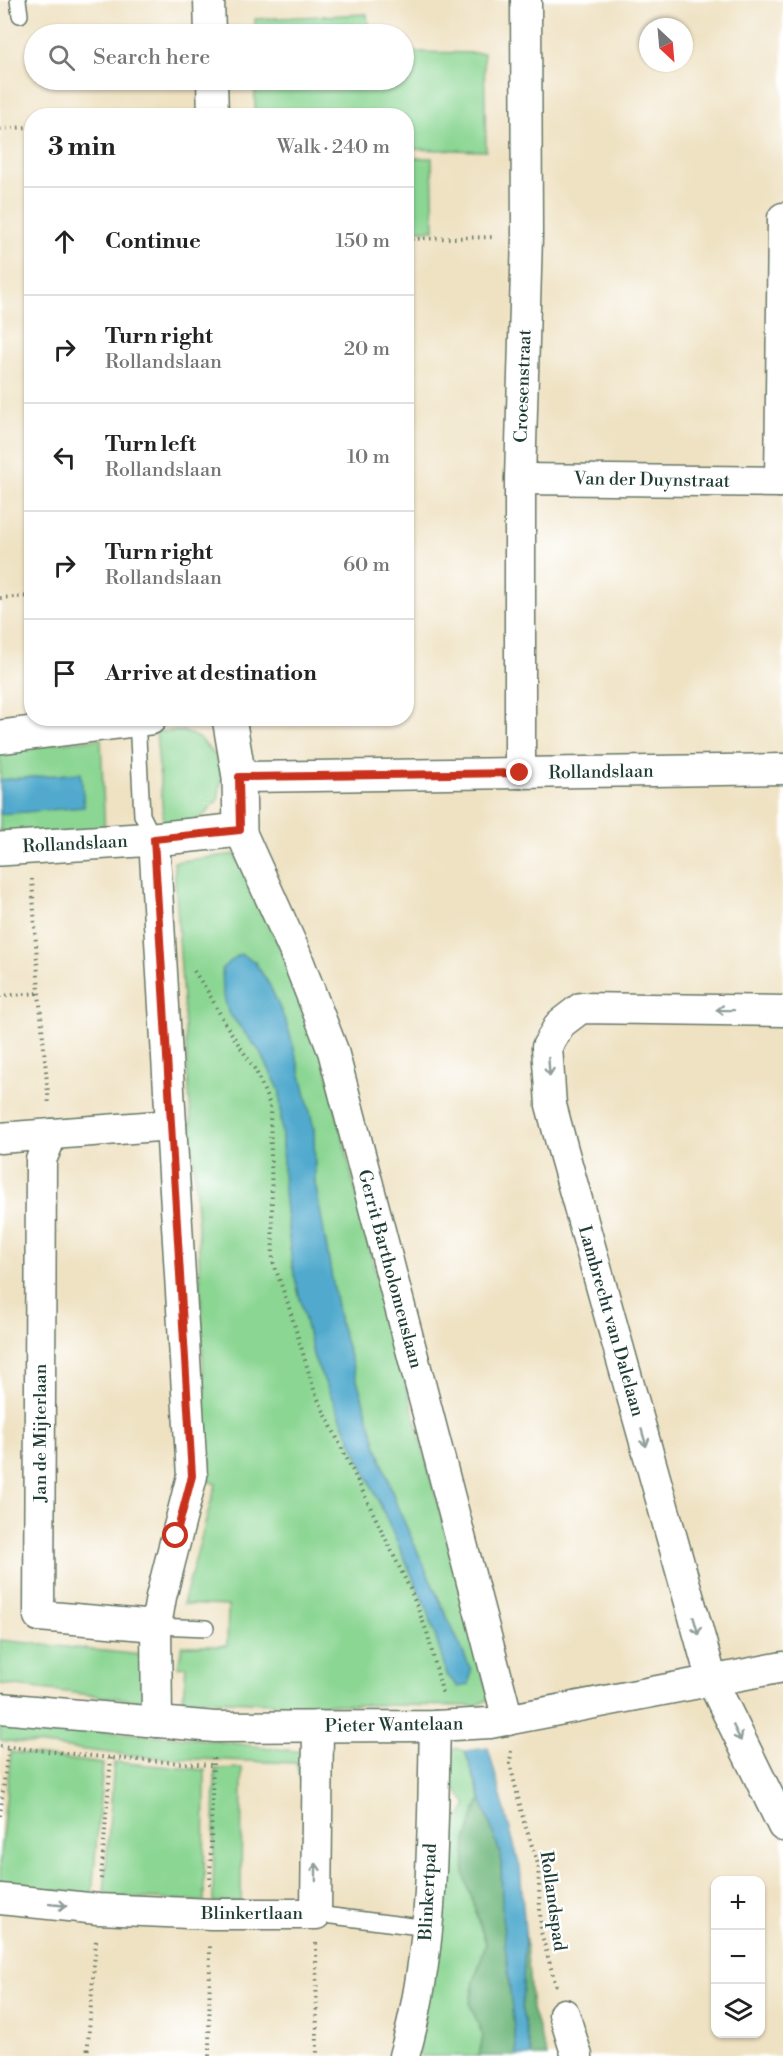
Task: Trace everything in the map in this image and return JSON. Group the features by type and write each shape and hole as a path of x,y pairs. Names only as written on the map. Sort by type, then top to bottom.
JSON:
{"street":[{"path":"209,0 210,24"},
{"name":"Croesenstraat","path":"520,773 520,479 527,236 526,0"},
{"path":"212,90 213,108"},
{"path":"781,482 783,218"},
{"name":"Van der Duynstraat","path":"520,479 781,482"},
{"path":"0,737 98,726"},
{"path":"230,726 239,777 240,830"},
{"name":"Rollandslaan","path":"239,777 783,770"},
{"name":"Rollandslaan","path":"15,847 154,839 240,830"},
{"name":"Gerrit Bartholomeuslaan","path":"240,830 294,950 333,1051 508,1720"},
{"path":"154,839 192,1476 161,1597 156,1626 157,1722"},
{"name":"Lambrecht van Dalelaan","path":"783,1011 581,1008 560,1024 547,1047 552,1105 563,1150 712,1681 783,1826"},
{"path":"0,1138 171,1125"},
{"name":"Jan de Mijterlaan","path":"52,1134 41,1160 39,1616 156,1626"},
{"name":"Pieter Wantelaan","path":"0,1708 215,1727 490,1723 783,1667"},
{"name":"Blinkertpad","path":"404,2056 414,2020 428,1928 443,1725"},
{"name":"Blinkertlaan","path":"0,1899 98,1910 211,1914 316,1914 318,1726"},
{"path":"564,2014 577,2056"}],"lane":[{"path":"144,726 142,815 154,839"},
{"path":"156,1626 206,1628"},
{"path":"316,1914 428,1928"}],"path":[{"path":"0,129 24,127"},
{"path":"414,239 527,236"},
{"path":"0,598 24,596"},
{"path":"15,847 39,993 52,1134"},
{"path":"190,965 256,1071 270,1105 273,1262 315,1393 410,1589 427,1632 443,1725"},
{"path":"0,996 39,993"},
{"name":"Rollandspad","path":"508,1720 512,1740 510,1764 524,1822 538,1864 541,1932 564,2014"},
{"path":"0,1746 111,1758 212,1764"},
{"path":"0,1816 8,1748"},
{"path":"316,1914 317,2056"}],"green space":[{"path":"367,14 368,24 255,24 255,19"},
{"path":"414,52 484,53 486,151 414,149 414,108 255,108 255,90 414,90"},
{"path":"414,158 432,158 434,230 414,230"},
{"path":"182,731 199,738 216,756 222,776 218,800 202,817 164,827 156,732"},
{"path":"101,739 105,836 0,844 0,814 84,806 80,773 0,780 0,748"},
{"path":"235,854 315,1021 369,1247 490,1699 475,1706 296,1704 183,1699 186,1666 178,1667 182,1646 227,1646 228,1606 183,1604 216,1484 208,1481 211,1463 206,1444 198,1227 174,862","holes":["254,961 269,984 287,1025 314,1129 315,1182 340,1324 397,1506 471,1670 447,1675 428,1611 314,1358 292,1265 284,1192 280,1091 261,1053 228,1012"]},
{"path":"0,1640 150,1656 148,1702 0,1684"},
{"path":"0,1720 30,1726 200,1739 303,1752 305,1772 301,1783 296,1763 145,1757 0,1740"},
{"path":"456,1748 465,1751 481,1799 475,1812 475,1912 486,1944 474,1982 470,2004 483,2036 479,2056 419,2056 446,1832 462,1816 467,1804 444,1774 443,1757"},
{"path":"11,1752 103,1764 92,1895 0,1885 0,1854"},
{"path":"114,1762 205,1770 204,1902 104,1896"},
{"path":"242,1768 241,1902 213,1902 215,1769"},
{"path":"481,1799 501,1856 502,1915 517,2056 479,2056 483,2036 470,2004 486,1943 464,1874 466,1840"},
{"path":"525,1931 532,2009 547,2056 532,2056 522,2011"}],"water":[{"path":"81,773 84,807 0,814 0,780"},
{"path":"240,954 254,961 269,984 287,1025 314,1129 315,1182 340,1324 397,1506 471,1670 469,1685 458,1687 447,1675 428,1611 314,1358 292,1265 284,1192 280,1091 261,1053 228,1012 223,993 222,968"},
{"path":"488,1748 520,1867 525,1931 522,2011 532,2056 517,2056 502,1915 501,1856 465,1751"}],"route":[{"path":"176,1536 192,1476 154,839 240,830 239,777 520,773"}]}
